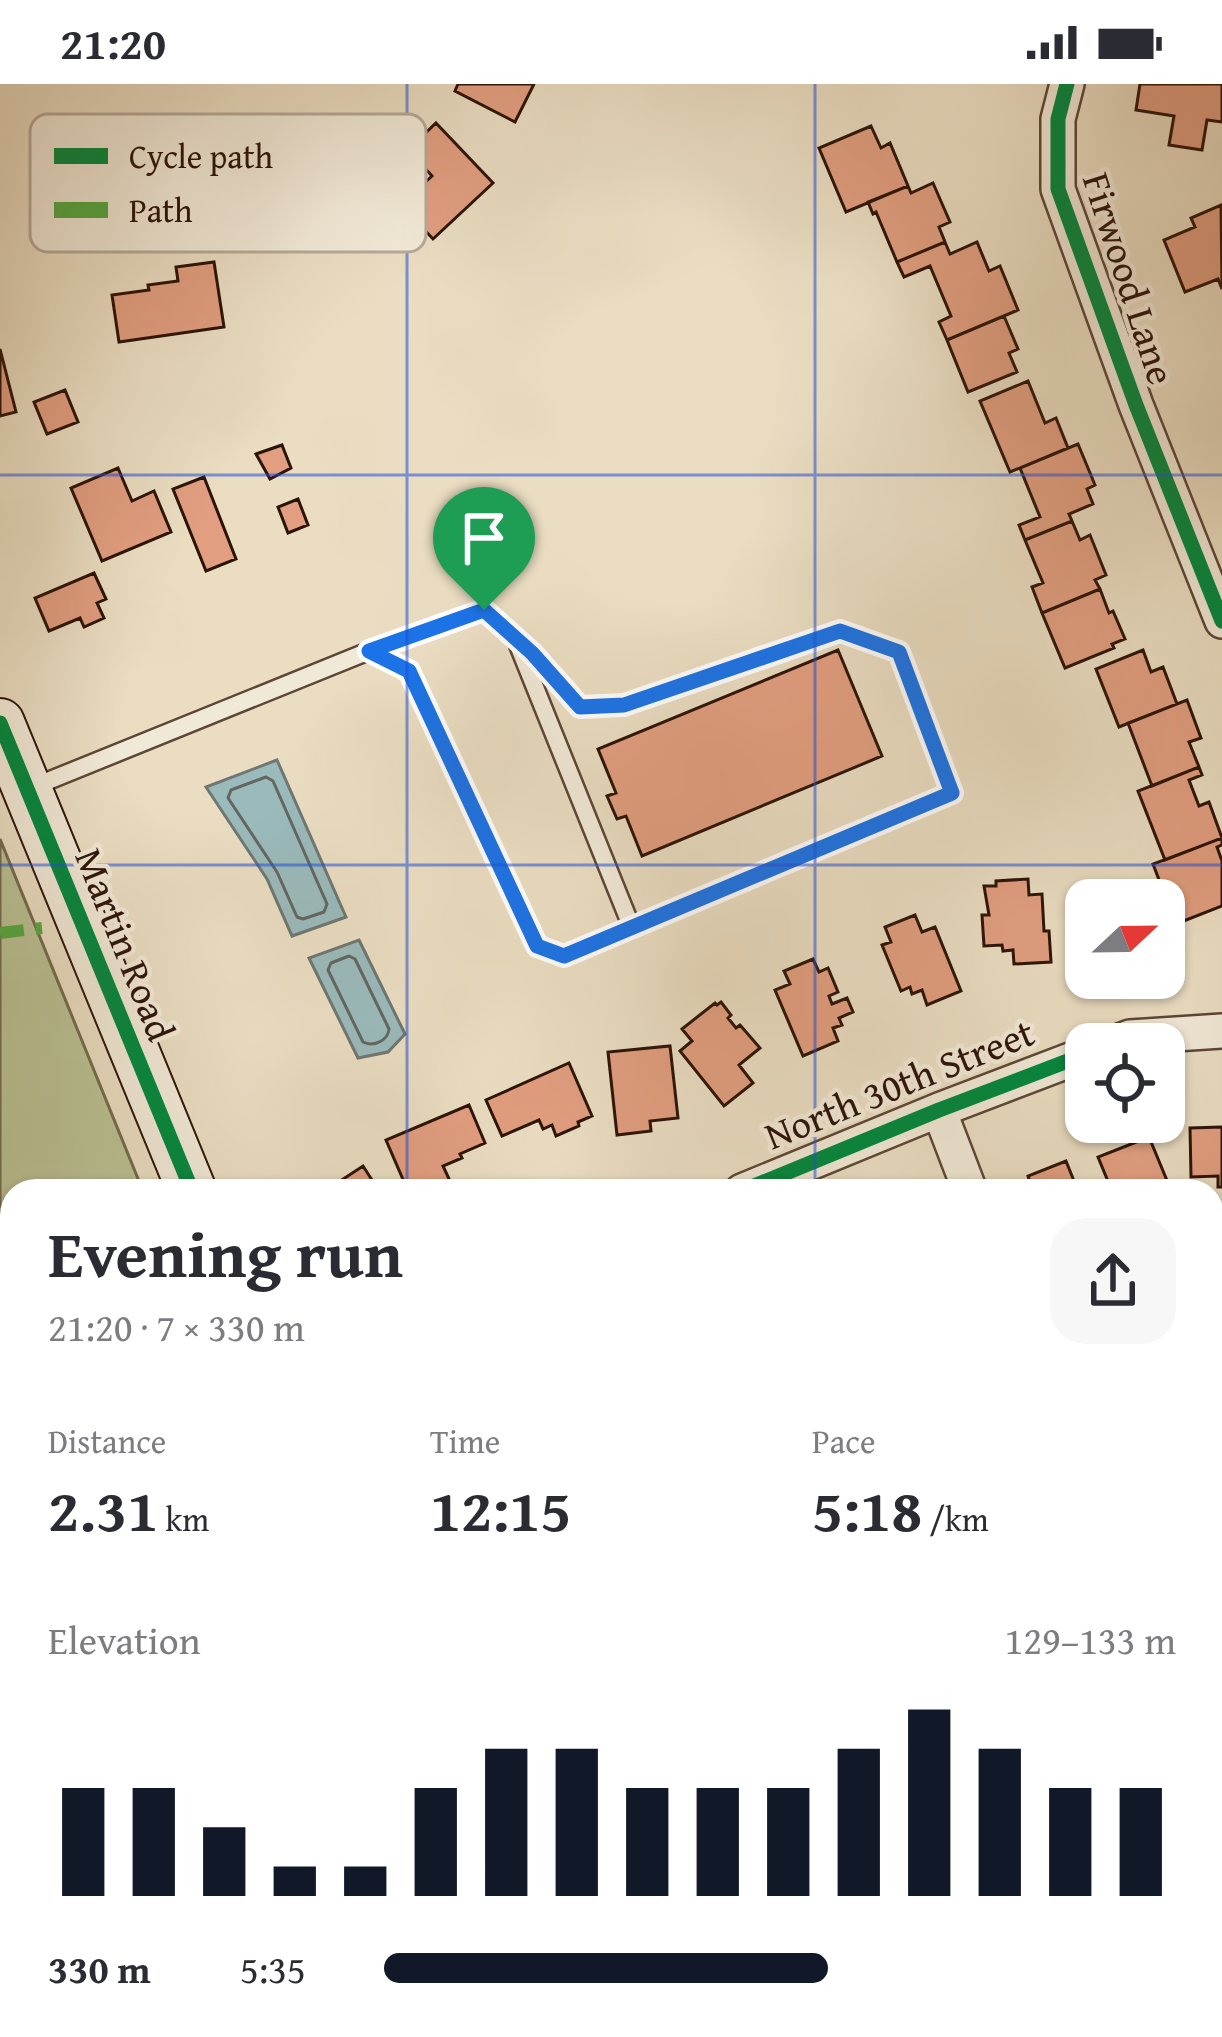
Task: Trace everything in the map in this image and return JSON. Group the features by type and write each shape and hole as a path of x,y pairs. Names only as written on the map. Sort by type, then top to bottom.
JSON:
{"street":[{"name":"Firwood Lane","path":"1067,84 1058,119 1058,189 1136,405 1222,621"},
{"name":"Martin Road","path":"0,723 187,1179"},
{"path":"1185,1033 1222,1031"},
{"name":"North 30th Street","path":"771,1179 1065,1062"},
{"path":"938,1110 965,1179"}],"lane":[{"path":"27,789 369,651 484,610 580,707 624,705 840,631 899,652 952,793 564,956 537,946 409,671 369,651"},
{"path":"515,638 632,928"}],"green space":[{"path":"0,839 138,1179 0,1179"}],"water":[{"path":"277,760 346,917 292,936 267,879 206,787"},
{"path":"359,940 405,1034 388,1052 358,1058 309,958"}],"building":[{"path":"458,84 534,84 515,122 455,91"},
{"path":"1140,84 1222,84 1222,122 1207,120 1202,150 1169,145 1174,116 1136,110"},
{"path":"436,123 493,183 433,239 426,232 426,182 432,176 426,170 426,133"},
{"path":"871,126 881,148 890,143 908,186 846,212 819,148"},
{"path":"933,183 950,222 939,227 945,242 897,262 868,202 908,186 911,193"},
{"path":"1221,205 1222,289 1218,279 1185,292 1164,240 1195,227 1191,218"},
{"path":"945,242 950,254 977,242 989,271 1000,266 1018,310 947,340 939,322 951,316 930,266 904,277 897,262"},
{"path":"214,262 224,327 119,342 112,295 178,281 176,267"},
{"path":"1004,316 1018,349 1009,353 1017,372 968,392 947,340"},
{"path":"0,349 16,412 0,416"},
{"path":"1028,381 1045,423 1056,418 1068,448 1010,472 980,401"},
{"path":"65,390 78,422 47,434 34,402"},
{"path":"1078,444 1095,485 1087,489 1093,504 1069,514 1072,521 1025,540 1019,525 1040,517 1020,468"},
{"path":"282,445 291,468 270,479 256,454"},
{"path":"118,468 132,501 154,491 171,532 102,561 71,488"},
{"path":"204,477 236,559 206,571 173,489"},
{"path":"298,499 308,525 288,533 278,507"},
{"path":"1072,521 1080,540 1090,535 1106,575 1095,580 1100,589 1042,613 1032,587 1043,583 1025,540"},
{"path":"94,573 106,599 97,603 104,618 84,627 80,618 49,631 35,598"},
{"path":"1100,589 1125,639 1065,668 1042,613"},
{"path":"838,650 882,756 642,856 626,816 617,819 607,796 616,793 598,749"},
{"path":"1143,650 1151,672 1163,667 1177,704 1119,727 1096,669"},
{"path":"1187,700 1201,738 1189,742 1199,767 1152,786 1128,723"},
{"path":"1199,767 1202,775 1189,780 1199,806 1209,802 1222,838 1165,860 1138,791"},
{"path":"1222,838 1217,847 1222,861 1222,906 1185,920 1185,879 1159,879 1153,864"},
{"path":"1028,879 1029,895 1042,894 1051,962 1014,964 1013,950 984,946 982,915 989,915 984,886"},
{"path":"915,915 922,932 935,927 961,991 927,1005 922,990 901,991 882,945 891,942 885,927"},
{"path":"813,959 819,972 828,968 838,992 829,996 832,1004 847,998 853,1012 839,1018 842,1025 833,1028 838,1041 803,1056 775,990 790,984 784,971"},
{"path":"721,1002 736,1028 740,1025 760,1048 739,1065 753,1083 724,1106 680,1051 692,1041 682,1029"},
{"path":"670,1046 678,1118 650,1121 651,1131 617,1135 608,1052"},
{"path":"569,1063 592,1116 556,1136 552,1125 543,1129 539,1120 502,1136 486,1100"},
{"path":"469,1105 485,1143 443,1166 449,1179 403,1179 386,1140"},
{"path":"1222,1127 1222,1179 1191,1177 1190,1128"},
{"path":"1134,1143 1151,1143 1166,1179 1107,1179 1098,1157"},
{"path":"1066,1161 1073,1179 1029,1179"},
{"path":"363,1166 371,1179 343,1179"}],"marked path":[{"path":"0,933 42,928"}],"cycle path":[{"path":"1067,84 1058,119 1058,189 1136,405 1222,621"},
{"path":"0,723 187,1179"},
{"path":"771,1179 1065,1062"}],"route":[{"path":"484,610 532,653 580,707 624,705 840,631 899,652 952,793 564,956 537,946 409,671 369,651 484,610"}]}
